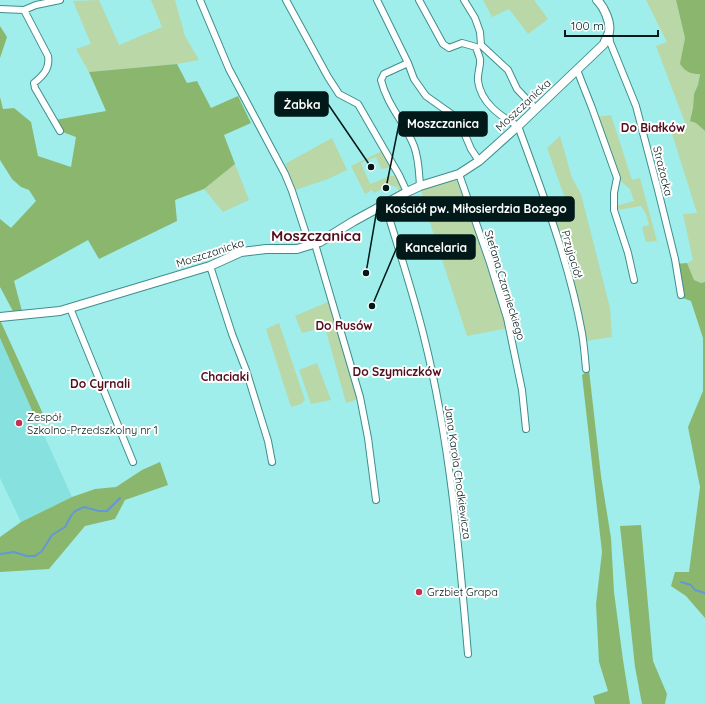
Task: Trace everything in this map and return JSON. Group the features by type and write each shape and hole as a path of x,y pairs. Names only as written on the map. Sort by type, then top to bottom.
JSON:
{"street":[{"path":"0,8 24,10 36,5 60,0"},
{"path":"200,0 229,69 285,174 312,245 360,397 373,469 376,500"},
{"path":"286,0 328,77 339,94 358,104 407,192"},
{"path":"377,0 408,62 414,79 426,96 457,118 471,149 479,161"},
{"path":"419,0 443,44 449,48 462,43 479,46 508,70 517,89 536,109"},
{"path":"464,0 475,18 480,32 480,59 477,80 481,92 490,106 505,119 518,126"},
{"path":"597,0 601,4 608,20 609,32"},
{"path":"24,10 49,60 47,70 34,83 35,88 60,131"},
{"name":"Moszczanicka","path":"0,317 60,311 210,266 241,252 266,249 297,249 312,245 407,192 420,186 458,174 479,161 604,44 609,32"},
{"name":"Strażacka","path":"609,32 610,42 636,106 658,190 681,296"},
{"path":"408,62 384,74 381,80 384,93 414,146 419,168 420,186"},
{"path":"577,70 617,178 614,193 614,210 628,253 634,280"},
{"name":"Przyjaciół","path":"518,126 558,239 575,300 582,334 586,369"},
{"name":"Stefana Czarnieckiego","path":"458,174 490,263 507,318 522,390 526,429"},
{"name":"Jana Karola Chodkiewicza","path":"385,204 424,337 445,442 461,571 468,654"},
{"path":"210,266 232,334 246,370 268,441 272,462"},
{"path":"70,308 133,462"}],"shaded area":[{"name":"Zespół Szkolno-Przedszkolny nr 1","path":"0,338 72,497 21,522 0,478"}],"green space":[{"path":"99,0 119,45 162,27 151,0 175,0 185,36 199,60 177,64 89,72 76,49 91,44 73,1"},
{"path":"483,0 534,0 548,19 528,34 509,9 492,17"},
{"path":"646,0 676,0 685,38 683,49 700,73 698,85 694,94 690,120 705,131 705,282 701,283 694,280 687,263 693,260 683,214 697,213 672,134 687,128 656,46 667,42"},
{"path":"676,0 705,0 705,131 696,123 690,121 694,94 698,85 700,74 688,72 680,64 685,38"},
{"path":"0,26 7,37 0,58"},
{"path":"177,64 187,83 197,81 211,108 238,96 251,123 224,135 235,164 204,189 175,200 177,221 99,259 88,240 14,281 23,315 15,315 0,287 0,219 11,228 36,201 29,190 21,187 12,179 0,160 0,97 3,109 14,108 31,122 38,156 71,167 76,137 60,131 55,120 106,111 89,72"},
{"path":"611,115 632,180 640,178 657,241 646,242 642,227 649,225 646,214 641,206 617,210 615,206 634,201 630,189 618,179 596,117"},
{"path":"560,136 572,178 581,194 610,308 612,337 586,341 550,211 567,204 547,148"},
{"path":"332,138 347,170 328,179 295,190 285,164"},
{"path":"382,151 390,165 388,168 381,169 376,157 361,163 370,184 390,176 395,176 402,186 402,191 400,192 397,187 390,185 374,193 372,190 365,194 351,166"},
{"path":"235,164 249,200 223,212 204,189"},
{"path":"456,180 458,181 508,328 467,336 430,223 421,190"},
{"path":"687,263 694,280 701,283 705,282 705,618 686,596 671,586 675,572 689,572 700,487 688,427 703,391 703,338 691,301 683,298 676,264"},
{"path":"332,300 359,399 346,403 325,327 302,333 295,316"},
{"path":"0,320 44,416 36,419 0,338"},
{"path":"279,323 305,400 301,404 291,407 266,329"},
{"path":"317,363 331,400 311,404 299,370"},
{"path":"589,370 601,476 611,538 614,592 630,704 595,704 593,696 608,691 599,662 596,604 602,552 582,375"},
{"path":"160,462 168,485 125,500 115,519 85,526 49,569 0,572 0,537 21,522 72,497 95,489 116,487 142,470"},
{"path":"641,525 653,661 667,694 665,704 642,704 635,667 620,526"}],"waterway":[{"path":"0,554 14,552 27,556 35,556 42,551 52,535 65,527 75,511 84,507 99,511 107,511 120,498"},
{"path":"681,582 691,585 695,590 705,593"}],"place":[{"name":"Żabka","path":"371,167"},
{"name":"Moszczanica","path":"386,188"},
{"name":"Kościół pw. Miłosierdzia Bożego","path":"366,273"},
{"name":"Kancelaria","path":"372,306"},
{"name":"Zespół Szkolno-Przedszkolny nr 1","path":"19,423"},
{"name":"Grzbiet Grapa","path":"419,592"}],"district":[{"name":"Do Białków","path":"653,128"},
{"name":"Moszczanica","path":"316,236"},
{"name":"Do Rusów","path":"344,326"},
{"name":"Do Szymiczków","path":"397,372"},
{"name":"Chaciaki","path":"225,377"},
{"name":"Do Cyrnali","path":"100,384"}]}
